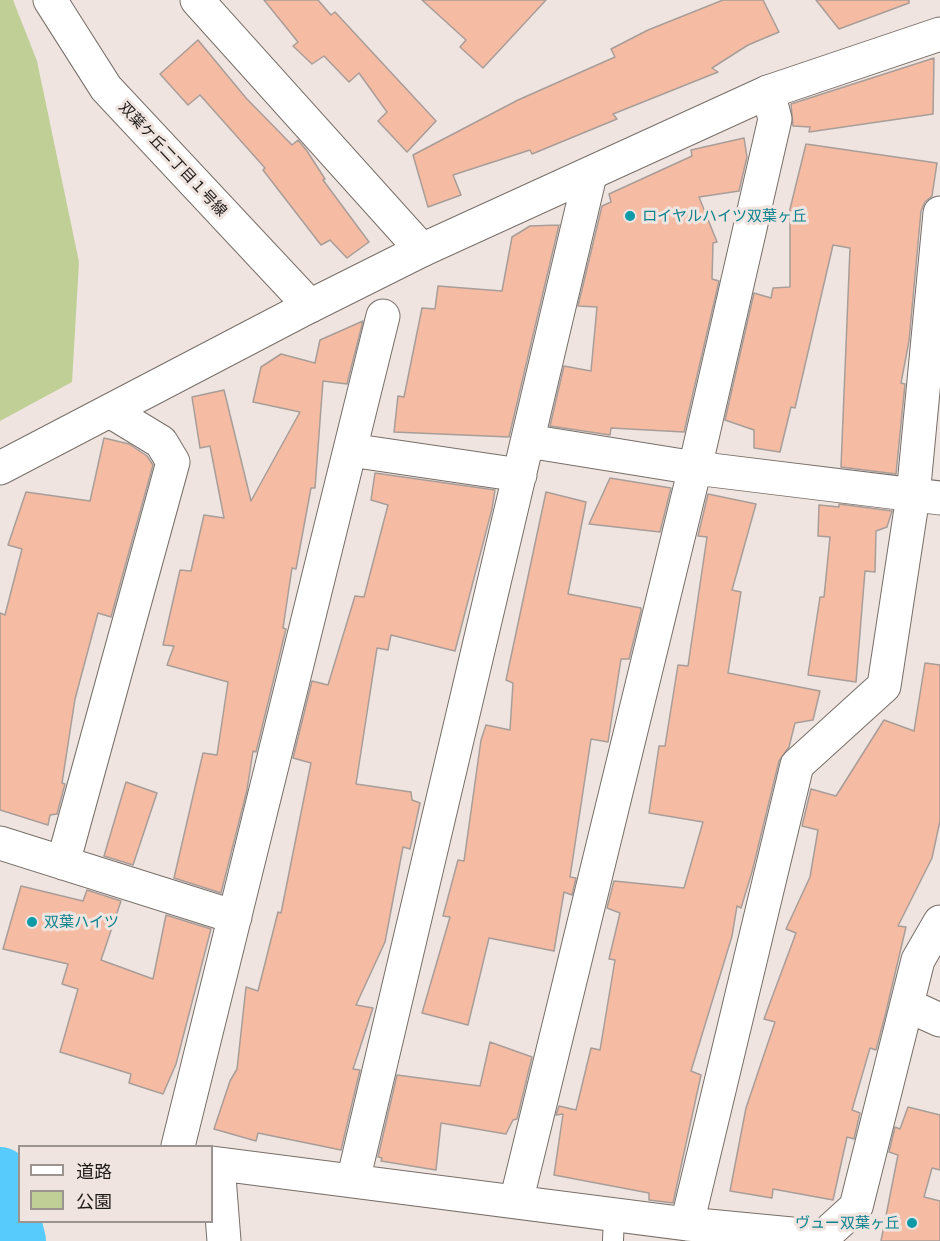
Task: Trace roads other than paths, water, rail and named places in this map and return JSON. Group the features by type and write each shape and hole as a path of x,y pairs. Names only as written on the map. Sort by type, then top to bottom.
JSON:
{"street":[{"name":"双葉ケ丘二丁目１号線","path":"50,0 106,88 310,306"},
{"path":"197,0 422,250"},
{"path":"0,468 422,250 768,92 940,34"},
{"path":"516,1202 695,468 775,119 768,92"},
{"path":"352,1181 590,175"},
{"path":"687,1224 797,765 884,686 926,497 940,213"},
{"path":"178,1145 383,316"},
{"path":"63,863 173,462 161,442 110,411"},
{"path":"528,441 695,468 926,497"},
{"path":"350,450 520,475"},
{"path":"0,843 235,917"},
{"path":"224,1241 215,1164 516,1202 614,1228 687,1224 822,1239 856,1207 907,1005 929,955 940,922"},
{"path":"907,1005 940,1020"}],"waterway":[{"path":"0,1177 16,1241"}],"place":[{"name":"ロイヤルハイツ双葉ヶ丘","path":"630,216"},
{"name":"双葉ハイツ","path":"32,922"},
{"name":"ヴュー双葉ヶ丘","path":"912,1223"}]}
